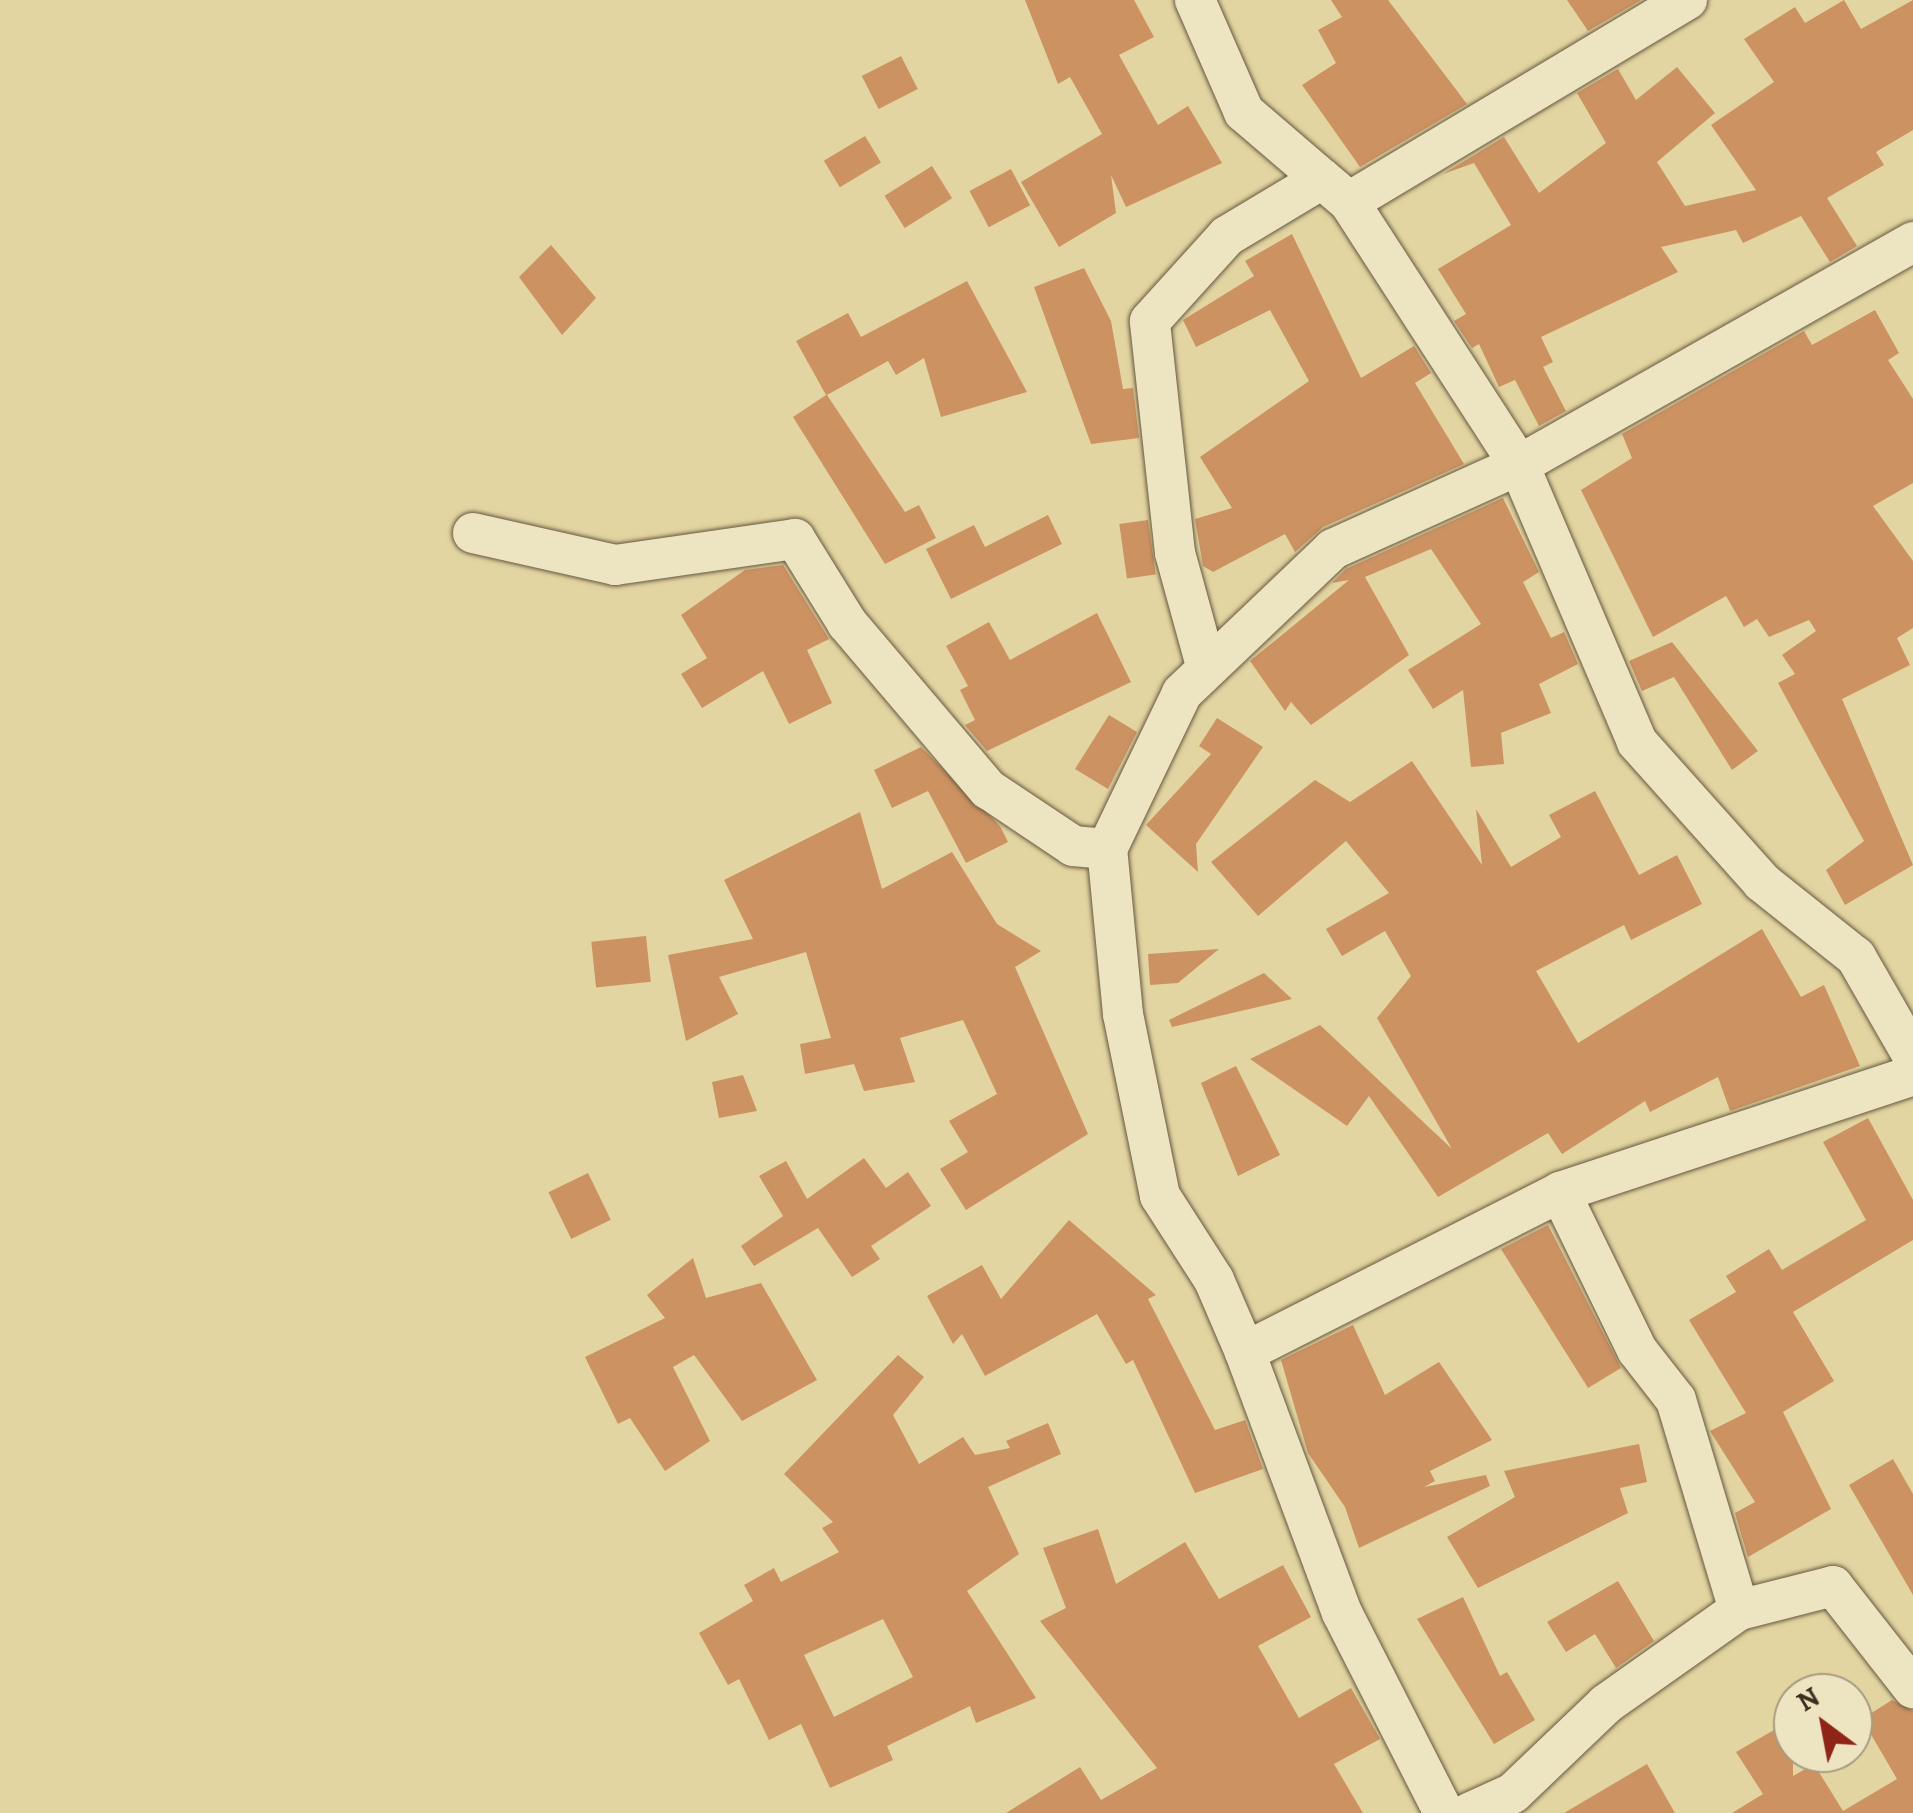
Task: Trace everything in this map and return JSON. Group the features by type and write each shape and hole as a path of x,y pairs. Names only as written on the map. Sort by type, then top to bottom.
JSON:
{"street":[{"path":"1195,0 1244,112 1349,202 1519,465 1637,742 1762,882 1856,957 1913,1056"},
{"path":"1349,202 1687,0"},
{"path":"1205,662 1176,552 1150,320 1228,236 1322,179 1349,202"},
{"path":"1444,1813 1342,1613 1245,1352 1214,1280 1160,1196 1123,1014 1107,849 1205,662 1333,549 1519,465 1913,242"},
{"path":"473,533 615,565 795,539 847,623 988,789 1073,846 1107,849"},
{"path":"1245,1352 1560,1192 1913,1074"},
{"path":"1560,1192 1637,1350 1676,1400 1739,1610"},
{"path":"1469,1813 1513,1793 1606,1704 1739,1610 1833,1586 1913,1688"}],"building":[{"path":"1025,0 1134,0 1154,37 1119,55 1158,125 1188,106 1222,163 1126,207 1111,175 1116,213 1059,247 1021,182 1102,134 1070,77 1058,84"},
{"path":"1331,0 1388,0 1467,104 1360,167 1302,85 1336,63 1318,30 1342,17"},
{"path":"1567,0 1641,0 1588,31"},
{"path":"1844,0 1861,29 1913,0 1913,130 1876,152 1884,165 1827,198 1857,246 1830,262 1801,216 1743,243 1736,230 1661,247 1678,272 1541,337 1553,362 1543,367 1566,411 1539,426 1515,380 1499,387 1479,344 1472,348 1454,321 1466,314 1438,269 1511,225 1474,163 1443,174 1504,137 1539,193 1606,143 1577,93 1618,69 1636,100 1677,67 1715,113 1657,162 1685,206 1756,190 1711,125 1774,82 1744,39 1795,7 1805,23"},
{"path":"901,56 918,89 879,109 862,76"},
{"path":"865,136 881,163 840,187 824,161"},
{"path":"932,166 952,198 905,228 885,196"},
{"path":"1011,169 1030,205 989,227 970,191"},
{"path":"1292,234 1361,378 1414,346 1431,373 1415,383 1464,464 1323,527 1295,552 1285,534 1213,572 1203,566 1195,519 1232,508 1200,457 1309,381 1270,310 1196,347 1183,320 1254,276 1245,261"},
{"path":"551,245 596,298 562,335 519,277"},
{"path":"1084,268 1111,321 1123,389 1133,388 1139,438 1091,444 1034,287"},
{"path":"967,281 1027,392 941,417 924,358 896,375 888,361 827,395 905,512 919,505 936,538 885,564 793,417 826,395 796,341 848,313 861,337"},
{"path":"1875,310 1899,353 1888,360 1913,399 1913,483 1873,506 1913,561 1913,628 1897,638 1910,665 1842,699 1913,865 1845,905 1826,870 1864,841 1778,683 1795,674 1782,655 1816,631 1809,620 1769,637 1757,619 1744,627 1726,596 1653,637 1581,490 1632,458 1622,434 1804,331 1812,345"},
{"path":"1503,498 1539,572 1523,582 1551,638 1564,632 1578,664 1539,684 1551,713 1501,733 1504,764 1471,767 1463,690 1433,709 1408,670 1481,624 1431,549 1365,577 1409,655 1311,725 1291,702 1285,711 1250,661 1349,580 1332,583 1346,569"},
{"path":"1048,515 1062,544 951,599 926,549 974,525 985,547"},
{"path":"1148,520 1156,574 1127,579 1119,524"},
{"path":"783,565 829,639 807,650 832,703 789,724 763,671 702,708 681,674 707,658 681,615 745,570"},
{"path":"1097,613 1131,682 987,751 965,725 975,720 960,690 968,686 946,646 989,622 1010,660"},
{"path":"1672,642 1758,751 1732,770 1674,677 1642,691 1629,661"},
{"path":"1109,715 1137,732 1108,789 1075,769"},
{"path":"1217,718 1263,747 1196,844 1198,872 1146,825 1211,754 1199,746"},
{"path":"921,747 1000,826 1008,842 966,863 928,791 892,808 874,770"},
{"path":"1412,761 1482,865 1476,809 1511,867 1561,837 1549,815 1595,791 1639,875 1677,855 1702,904 1631,940 1624,925 1536,971 1578,1043 1762,929 1801,997 1824,985 1860,1066 1730,1111 1718,1077 1650,1112 1645,1101 1562,1154 1548,1133 1438,1197 1369,1096 1347,1126 1250,1059 1320,1025 1452,1149 1377,1018 1411,976 1385,931 1342,956 1326,929 1389,893 1346,841 1258,916 1211,862 1315,780 1350,802"},
{"path":"860,812 882,889 952,852 997,924 1041,951 1015,967 1088,1134 966,1210 940,1169 968,1152 949,1121 997,1094 963,1020 900,1038 915,1082 864,1091 854,1064 805,1074 800,1044 831,1038 806,952 719,977 738,1014 686,1041 668,955 753,939 724,880"},
{"path":"646,936 651,982 596,987 591,942"},
{"path":"1219,949 1178,983 1150,985 1148,954"},
{"path":"1264,973 1292,999 1172,1027 1169,1020"},
{"path":"1236,1066 1280,1155 1238,1176 1201,1083"},
{"path":"743,1075 757,1111 719,1118 712,1082"},
{"path":"1868,1118 1913,1200 1913,1240 1793,1312 1834,1381 1783,1412 1831,1509 1748,1557 1735,1513 1755,1502 1710,1431 1746,1413 1689,1320 1736,1292 1726,1276 1769,1249 1782,1270 1866,1220 1823,1142"},
{"path":"864,1158 886,1188 908,1172 931,1206 871,1246 880,1259 852,1277 818,1228 754,1266 741,1246 783,1216 759,1176 786,1161 807,1199"},
{"path":"588,1173 611,1220 571,1239 548,1192"},
{"path":"1069,1220 1156,1295 1148,1299 1215,1430 1245,1420 1263,1469 1195,1493 1133,1360 1126,1364 1097,1314 985,1376 962,1334 953,1344 927,1296 982,1265 1001,1299"},
{"path":"1548,1225 1621,1368 1588,1388 1501,1249"},
{"path":"693,1258 706,1298 761,1283 817,1380 742,1421 694,1355 673,1367 710,1441 665,1471 630,1418 618,1424 585,1357 665,1318 647,1295"},
{"path":"1353,1325 1385,1395 1439,1362 1492,1440 1430,1471 1435,1481 1424,1487 1486,1475 1490,1486 1359,1548 1345,1507 1308,1453 1281,1360"},
{"path":"898,1355 924,1377 893,1415 919,1464 963,1437 975,1455 1010,1448 1006,1441 1048,1423 1061,1454 988,1487 1019,1554 967,1591 1036,1698 976,1723 970,1706 887,1746 893,1760 830,1788 801,1724 769,1740 739,1679 728,1685 699,1633 753,1601 744,1585 774,1568 781,1582 839,1552 822,1528 833,1522 784,1474","holes":["883,1619 913,1677 834,1717 804,1655"]},
{"path":"1639,1444 1647,1482 1620,1488 1628,1513 1478,1588 1447,1537 1515,1497 1504,1471"},
{"path":"1893,1459 1913,1494 1913,1595 1849,1485"},
{"path":"1098,1529 1116,1584 1185,1542 1219,1599 1283,1565 1311,1617 1258,1646 1299,1718 1351,1688 1380,1739 1334,1764 1363,1813 1006,1813 1080,1767 1101,1800 1157,1768 1040,1621 1066,1608 1043,1548"},
{"path":"1618,1581 1654,1641 1616,1668 1595,1634 1566,1652 1547,1622"},
{"path":"1463,1597 1500,1676 1507,1672 1535,1720 1494,1744 1417,1619"},
{"path":"1892,1700 1913,1711 1913,1813 1732,1813 1763,1794 1736,1752 1773,1731 1773,1773 1820,1773 1843,1811 1897,1779 1873,1738 1873,1712"},
{"path":"1647,1764 1675,1813 1564,1813"}]}
